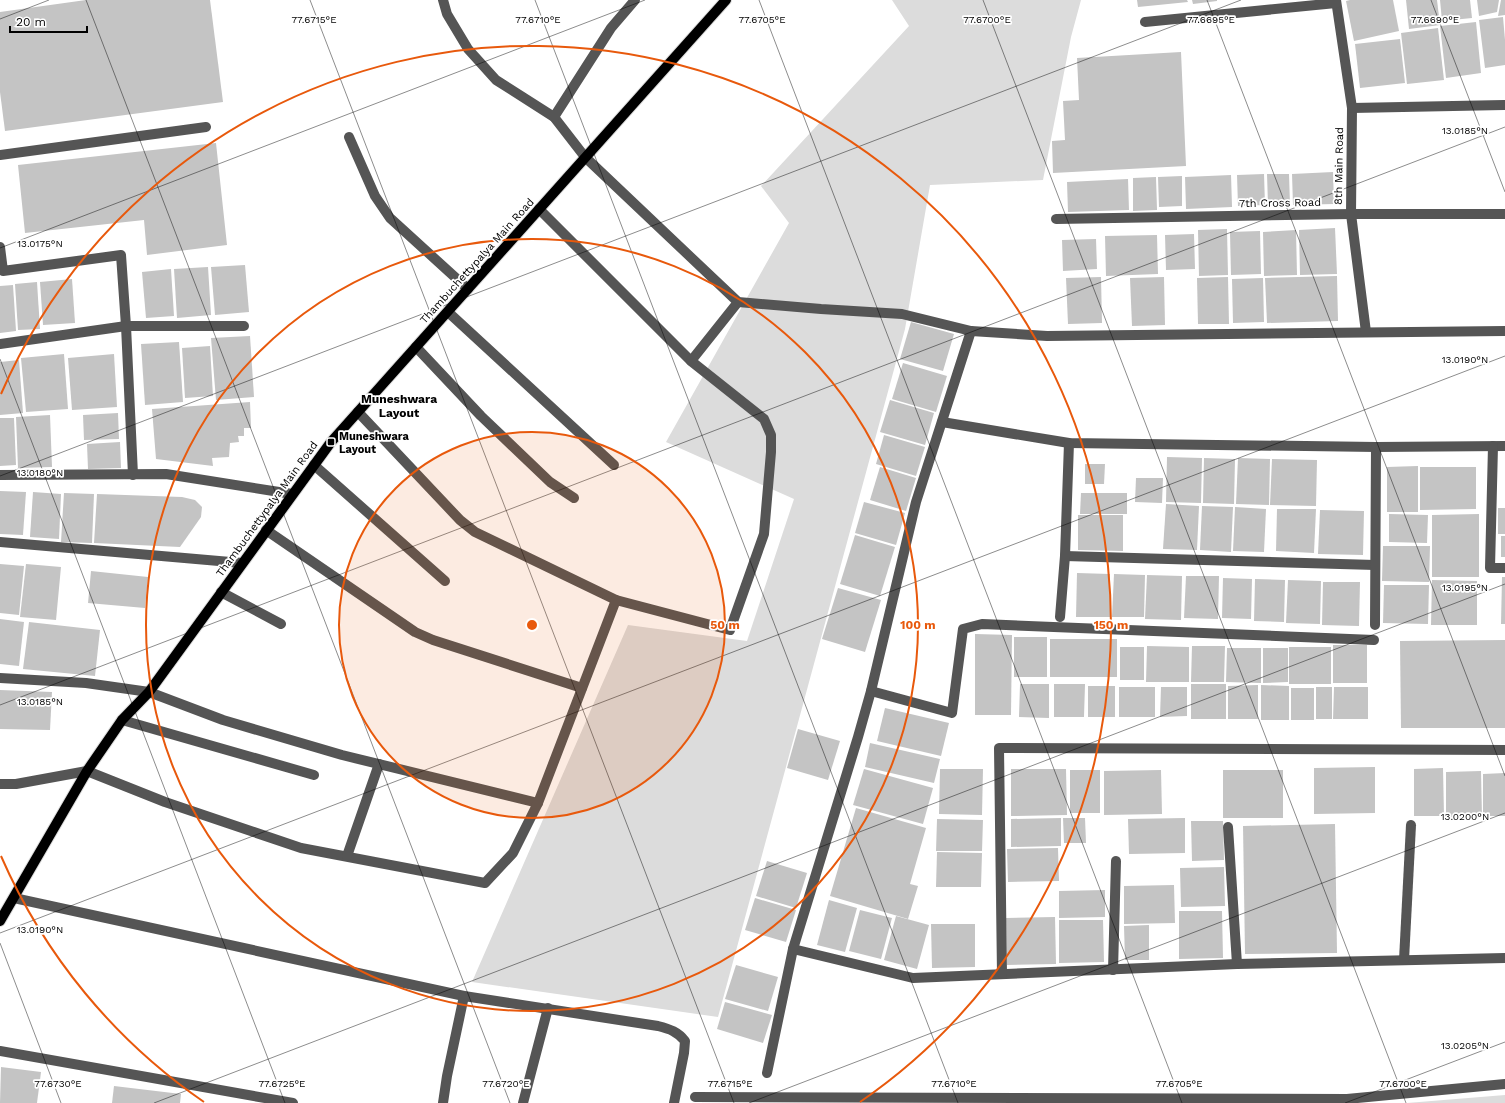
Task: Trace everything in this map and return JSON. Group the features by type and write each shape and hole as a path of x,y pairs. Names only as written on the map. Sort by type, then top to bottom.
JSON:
{"main road":[{"name":"Thambuchettypalya Main Road","path":"0,922 87,771 122,720 149,692 331,442 726,0"}],"street":[{"path":"443,0 448,14 468,48 496,80 554,117 585,157 738,302 902,314 971,331 1047,336 1505,331"},
{"path":"554,117 611,28 635,0"},
{"path":"1145,22 1336,2"},
{"name":"8th Main Road","path":"1336,2 1352,108 1351,214 1366,332"},
{"path":"1352,108 1504,105"},
{"path":"0,155 206,127"},
{"path":"348,137 376,196 390,218 468,289"},
{"path":"358,412 460,520 475,532 616,600 730,630 764,534 771,435 764,419 692,361 539,209"},
{"name":"7th Cross Road","path":"1056,220 1351,214 1505,214"},
{"path":"0,247 2,271 121,256 133,475"},
{"path":"692,361 738,302"},
{"path":"448,312 614,465"},
{"path":"0,344 126,326 244,326"},
{"path":"767,1074 793,949 871,691 916,502 971,331"},
{"path":"416,347 481,416 544,476 574,498"},
{"path":"942,422 1069,443 1376,447 1505,446"},
{"path":"1060,617 1065,556 1069,443"},
{"path":"1493,446 1490,568 1505,568"},
{"path":"1375,625 1376,447"},
{"path":"314,466 445,581"},
{"path":"0,475 166,474 292,494"},
{"path":"266,530 415,632 433,640 582,688"},
{"path":"0,542 242,564"},
{"path":"1065,556 1375,565"},
{"path":"221,592 281,624"},
{"path":"0,784 16,784 87,771 165,802 301,848 485,883 513,853 538,803 616,600"},
{"path":"871,691 952,713 963,629 982,624 1374,640"},
{"path":"0,678 86,683 149,692 223,720 342,755 538,803"},
{"path":"122,720 314,775"},
{"path":"1002,974 999,748 1505,750"},
{"path":"347,856 379,764"},
{"path":"1404,960 1410,826"},
{"path":"1228,827 1237,964"},
{"path":"1113,970 1116,861"},
{"path":"14,898 464,996 658,1026 680,1034 685,1041 674,1103"},
{"path":"793,949 913,978 1237,964 1505,958"},
{"path":"443,1103 447,1076 464,996"},
{"path":"523,1103 548,1008"},
{"path":"0,1051 293,1103"},
{"path":"695,1097 1347,1101 1505,1084"}],"shaded area":[{"path":"892,0 1081,0 1071,37 1043,180 930,185 905,329 718,1017 472,982 628,625 747,641 794,499 666,442 789,223 761,186 909,26"},
{"path":"1505,1095 1505,1103 1407,1103"}],"building":[{"path":"86,0 210,0 223,102 5,131 0,92 0,12"},
{"path":"1137,0 1187,0 1188,2 1138,7"},
{"path":"1192,0 1217,0 1217,1 1193,4"},
{"path":"1393,0 1399,31 1354,41 1346,1"},
{"path":"1406,0 1437,0 1440,25 1409,29"},
{"path":"1440,0 1470,0 1472,18 1442,21"},
{"path":"1477,0 1499,0 1497,12 1479,16"},
{"path":"1501,0 1505,0 1505,15 1498,16"},
{"path":"1503,17 1505,65 1485,68 1479,20"},
{"path":"1476,22 1481,73 1446,78 1440,26"},
{"path":"1438,28 1444,80 1407,84 1401,33"},
{"path":"1400,39 1405,83 1360,88 1355,44"},
{"path":"1181,52 1186,166 1053,173 1052,141 1065,140 1063,101 1079,100 1077,58"},
{"path":"216,143 227,245 147,255 144,220 25,233 18,165"},
{"path":"1333,172 1334,204 1293,205 1292,174"},
{"path":"1264,174 1265,205 1238,206 1237,175"},
{"path":"1267,174 1289,174 1290,205 1268,206"},
{"path":"1231,175 1232,207 1186,209 1185,177"},
{"path":"1182,176 1182,206 1159,207 1158,177"},
{"path":"1156,177 1157,210 1133,211 1133,178"},
{"path":"1128,179 1129,210 1068,212 1067,182"},
{"path":"1335,228 1337,274 1300,275 1299,230"},
{"path":"1227,229 1228,275 1199,276 1198,230"},
{"path":"1296,230 1297,275 1264,276 1263,232"},
{"path":"1260,231 1261,274 1231,275 1230,232"},
{"path":"1194,234 1195,269 1166,270 1165,235"},
{"path":"1157,235 1158,274 1106,276 1105,236"},
{"path":"1096,239 1097,269 1063,271 1062,240"},
{"path":"245,265 249,312 215,315 211,267"},
{"path":"208,267 211,315 177,318 174,269"},
{"path":"171,269 174,316 146,318 142,272"},
{"path":"1337,276 1338,321 1267,323 1265,278"},
{"path":"1101,277 1102,323 1068,324 1066,278"},
{"path":"1164,277 1165,325 1132,326 1130,278"},
{"path":"1228,277 1229,324 1198,324 1197,278"},
{"path":"1263,278 1264,322 1233,323 1232,279"},
{"path":"72,279 75,323 43,325 40,282"},
{"path":"37,282 40,329 18,330 15,284"},
{"path":"13,285 16,331 0,333 0,286"},
{"path":"911,322 954,334 943,371 900,359"},
{"path":"250,336 254,397 216,400 211,338"},
{"path":"179,342 183,402 145,405 141,344"},
{"path":"210,346 213,396 185,398 182,348"},
{"path":"64,354 68,409 26,412 21,358"},
{"path":"114,354 117,407 72,410 68,358"},
{"path":"19,360 23,413 0,415 0,362"},
{"path":"903,363 947,376 936,412 892,399"},
{"path":"890,400 934,413 925,445 880,432"},
{"path":"250,402 251,428 244,428 244,436 238,436 239,442 230,443 229,457 212,458 213,466 156,459 152,409"},
{"path":"118,413 119,439 84,440 83,415"},
{"path":"50,415 52,467 18,468 16,417"},
{"path":"0,418 14,418 16,465 0,466"},
{"path":"884,435 925,447 916,476 876,464"},
{"path":"120,442 121,468 88,469 87,444"},
{"path":"1167,457 1202,458 1201,503 1166,502"},
{"path":"1204,458 1235,459 1234,504 1203,503"},
{"path":"1238,458 1270,459 1269,505 1236,504"},
{"path":"1272,459 1317,460 1316,506 1270,505"},
{"path":"1085,464 1105,464 1104,484 1085,484"},
{"path":"1418,466 1418,512 1387,512 1387,467"},
{"path":"880,467 916,478 906,511 870,500"},
{"path":"1420,467 1476,467 1476,509 1420,510"},
{"path":"1136,478 1163,478 1162,503 1135,502"},
{"path":"0,491 26,492 23,535 0,534"},
{"path":"33,492 61,494 59,539 30,537"},
{"path":"64,493 94,494 92,543 61,542"},
{"path":"1081,493 1127,493 1127,514 1080,514"},
{"path":"97,494 182,497 195,500 202,507 201,517 180,547 94,543"},
{"path":"864,502 905,513 896,545 855,533"},
{"path":"1166,504 1199,506 1197,550 1163,549"},
{"path":"1202,506 1233,507 1231,552 1200,550"},
{"path":"1235,507 1266,509 1264,552 1233,551"},
{"path":"1498,508 1505,508 1505,534 1498,534"},
{"path":"1277,509 1316,509 1314,553 1276,551"},
{"path":"1320,510 1364,511 1363,555 1318,554"},
{"path":"1389,514 1428,515 1427,543 1389,542"},
{"path":"1479,514 1479,577 1432,577 1432,515"},
{"path":"1078,515 1123,515 1123,551 1078,550"},
{"path":"855,535 895,547 880,596 840,584"},
{"path":"1501,536 1505,536 1505,557 1501,557"},
{"path":"1383,546 1430,546 1429,582 1382,581"},
{"path":"0,564 24,566 19,615 0,613"},
{"path":"26,564 61,567 56,620 20,617"},
{"path":"91,571 148,577 145,608 88,603"},
{"path":"1077,573 1110,574 1110,617 1076,617"},
{"path":"1114,574 1145,575 1144,617 1112,617"},
{"path":"1147,575 1182,576 1181,620 1145,619"},
{"path":"1186,576 1219,576 1218,619 1184,618"},
{"path":"1502,577 1505,577 1505,624 1501,624"},
{"path":"1223,578 1252,579 1251,619 1222,618"},
{"path":"1255,579 1285,580 1284,622 1254,621"},
{"path":"1288,580 1321,581 1320,624 1286,623"},
{"path":"1432,580 1477,581 1477,625 1431,625"},
{"path":"1323,582 1360,582 1359,626 1322,625"},
{"path":"1384,585 1429,585 1428,624 1383,623"},
{"path":"838,588 881,600 865,652 822,639"},
{"path":"0,619 24,622 19,666 0,664"},
{"path":"29,622 100,630 95,676 23,669"},
{"path":"975,634 1012,635 1011,715 975,715"},
{"path":"1014,637 1047,637 1047,677 1014,677"},
{"path":"1050,639 1117,639 1117,677 1050,677"},
{"path":"1505,640 1505,728 1401,728 1400,641"},
{"path":"1333,645 1367,645 1367,683 1333,683"},
{"path":"1147,646 1189,647 1189,682 1146,682"},
{"path":"1192,646 1225,646 1224,682 1191,682"},
{"path":"1120,647 1144,647 1144,680 1120,680"},
{"path":"1289,647 1331,647 1331,684 1289,684"},
{"path":"1227,648 1261,648 1261,683 1226,682"},
{"path":"1263,648 1288,648 1288,682 1263,683"},
{"path":"1020,684 1049,684 1049,718 1019,717"},
{"path":"1054,684 1085,684 1084,717 1054,717"},
{"path":"1191,684 1226,684 1226,719 1191,719"},
{"path":"1258,685 1258,719 1228,719 1228,686"},
{"path":"1261,685 1289,686 1289,720 1261,720"},
{"path":"1088,686 1115,686 1115,717 1088,717"},
{"path":"1119,687 1155,687 1155,717 1119,717"},
{"path":"1161,687 1187,687 1187,716 1160,717"},
{"path":"1316,687 1332,687 1332,719 1316,719"},
{"path":"1334,687 1368,687 1368,719 1333,719"},
{"path":"1291,688 1314,688 1314,720 1291,720"},
{"path":"0,690 52,692 50,730 0,729"},
{"path":"885,708 949,723 941,756 877,741"},
{"path":"798,729 840,741 828,780 787,768"},
{"path":"870,743 940,759 934,783 865,767"},
{"path":"1375,767 1375,813 1314,814 1314,768"},
{"path":"1443,768 1444,816 1414,816 1414,769"},
{"path":"864,769 933,788 923,824 853,805"},
{"path":"940,769 983,769 982,815 939,814"},
{"path":"1011,769 1066,769 1067,815 1011,816"},
{"path":"1070,770 1100,770 1100,813 1070,813"},
{"path":"1161,770 1162,814 1104,815 1104,771"},
{"path":"1223,770 1283,770 1283,818 1223,818"},
{"path":"1481,771 1482,818 1446,818 1446,772"},
{"path":"1505,773 1505,816 1483,816 1483,774"},
{"path":"856,808 926,828 910,884 918,886 908,919 830,896"},
{"path":"1061,818 1061,846 1011,847 1011,819"},
{"path":"1063,818 1085,818 1086,843 1064,843"},
{"path":"1185,818 1185,853 1129,854 1128,819"},
{"path":"937,819 983,820 982,851 936,851"},
{"path":"1191,821 1223,821 1224,860 1192,861"},
{"path":"1335,824 1337,953 1245,954 1243,826"},
{"path":"1058,848 1059,881 1008,882 1007,849"},
{"path":"937,852 982,853 981,887 936,887"},
{"path":"767,861 807,873 796,908 756,896"},
{"path":"1224,867 1225,906 1181,907 1180,868"},
{"path":"1174,885 1175,923 1124,924 1124,886"},
{"path":"1105,890 1105,917 1059,918 1059,891"},
{"path":"755,898 796,910 786,942 745,930"},
{"path":"829,900 857,908 845,952 817,945"},
{"path":"860,910 892,918 881,959 849,951"},
{"path":"1179,911 1222,911 1223,958 1179,959"},
{"path":"896,916 929,925 917,969 884,960"},
{"path":"1055,917 1056,964 1007,965 1006,918"},
{"path":"1059,920 1103,920 1104,962 1059,963"},
{"path":"931,924 975,924 975,967 932,968"},
{"path":"1149,925 1149,960 1125,960 1124,926"},
{"path":"736,965 778,977 768,1011 725,999"},
{"path":"725,1002 772,1015 763,1043 717,1029"},
{"path":"1,1067 41,1072 37,1103 0,1103"},
{"path":"114,1086 181,1094 180,1103 112,1103"}],"place":[{"name":"Muneshwara Layout","path":"331,442"}],"district":[{"name":"Muneshwara Layout","path":"399,406"}]}
